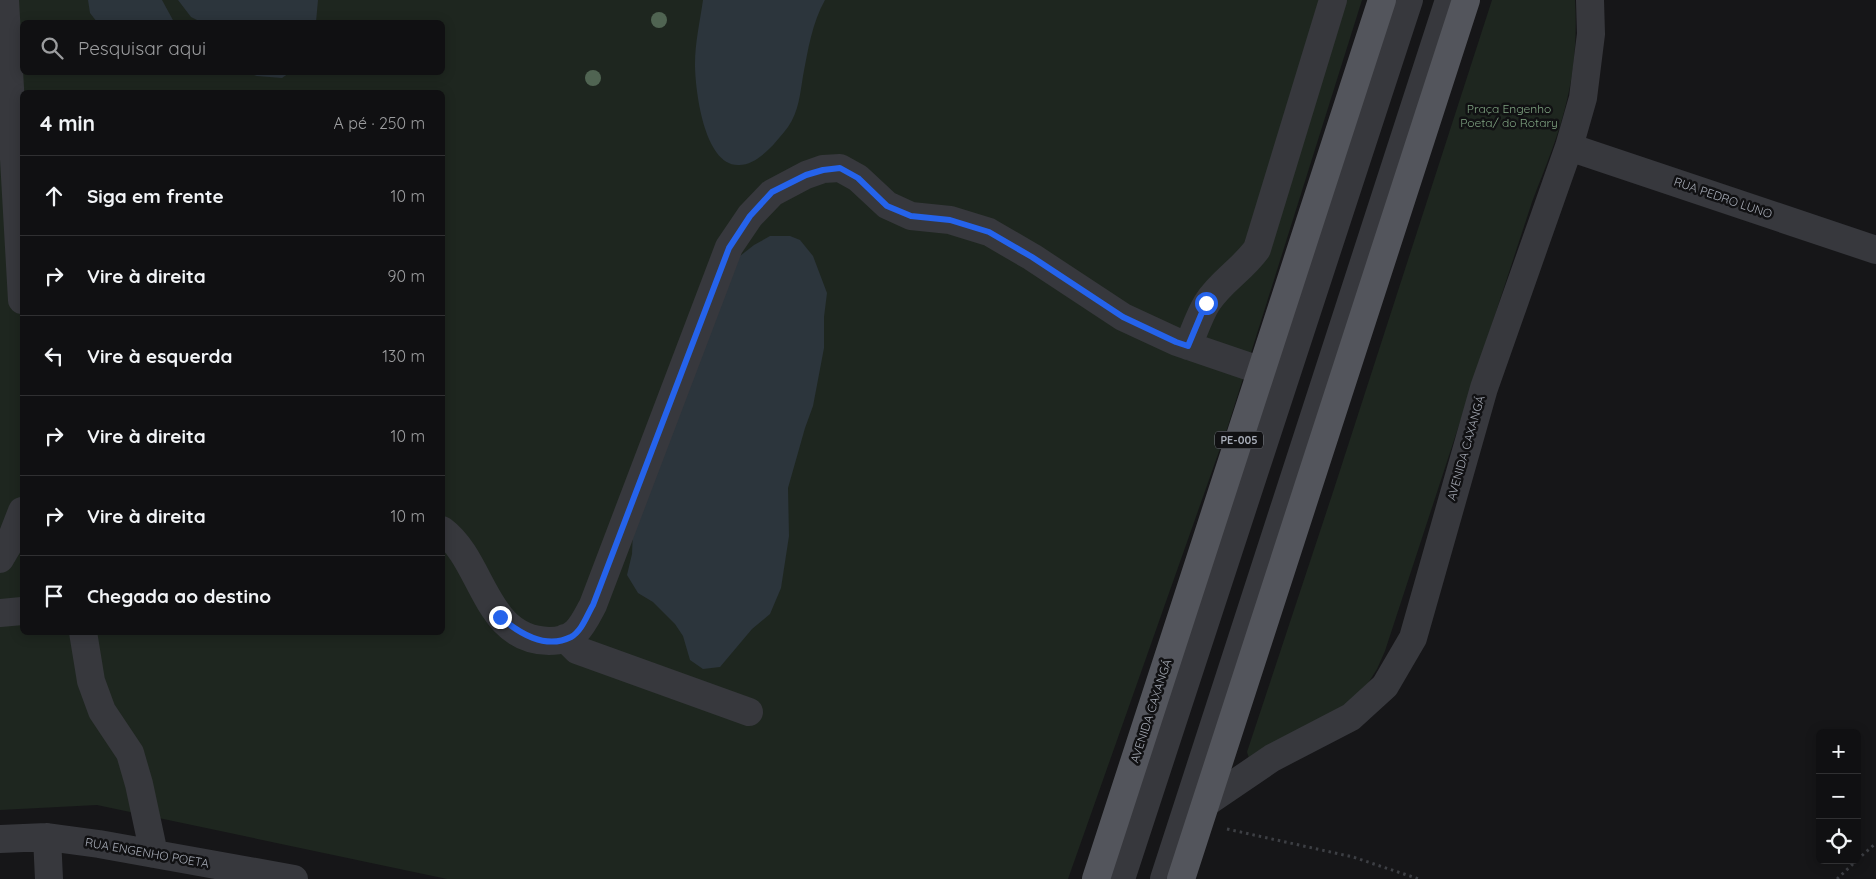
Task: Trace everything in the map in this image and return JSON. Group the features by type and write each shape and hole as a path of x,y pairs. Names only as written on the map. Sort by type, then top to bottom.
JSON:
{"main road":[{"name":"AVENIDA CAXANGÁ","path":"1096,879 1382,0"},
{"path":"1181,879 1466,0"}],"street":[{"path":"5,0 20,265"},
{"path":"1188,346 1206,303 1228,279 1247,263 1257,250 1333,0"},
{"path":"1121,879 1409,0"},
{"path":"1164,879 1449,0"},
{"name":"AVENIDA CAXANGÁ","path":"1203,813 1272,758 1351,717 1385,686 1413,638 1484,388 1569,147 1583,98 1591,34 1590,0"},
{"name":"RUA PEDRO LUNO","path":"1569,147 1876,250"},
{"path":"445,532 452,537 466,556 481,589 500,617 506,622 517,631 534,639 559,640 572,637 582,626 593,605 729,248 750,216 772,192 806,175 823,170 840,168 858,178 887,206 911,216 950,220 989,232 1032,257 1123,317 1176,342 1262,370"},
{"path":"0,559 10,542 20,516"},
{"path":"0,613 20,612"},
{"path":"84,635 92,681 102,711 130,753 139,784 154,854"},
{"path":"565,638 578,650 749,712"},
{"path":"47,837 49,879"},
{"name":"RUA ENGENHO POETA","path":"0,839 47,837 99,844 294,879"}],"path":[{"path":"1203,813 1353,857 1418,879"},
{"path":"1861,856 1876,843"},
{"path":"1838,879 1853,864"}],"green space":[{"path":"0,0 1362,0 1228,426 1068,879 447,879 97,805 0,810"},
{"name":"Praça Engenho Poeta/ do Rotary","path":"1492,0 1575,0 1574,63 1570,88 1560,126 1532,202 1385,651 1377,669 1367,685 1345,706 1249,758 1247,752"}],"shaded area":[{"path":"88,0 162,0 173,20 95,20 90,13"},
{"path":"178,0 318,0 316,20 197,20 191,17"},
{"path":"703,0 825,0 811,37 795,115 788,127 766,152 745,164 738,165 726,162 717,153 709,140 704,124 695,76 697,40"},
{"path":"254,75 286,75 282,78"},
{"path":"770,236 790,236 800,240 813,256 827,293 824,317 824,348 813,406 788,488 789,536 781,588 770,614 752,629 720,667 703,669 690,660 683,636 675,624 653,602 638,593 627,575 632,554 633,531 740,256"}],"route":[{"path":"500,617 517,631 534,639 559,640 572,637 582,626 593,605 729,248 750,216 772,192 806,175 840,168 858,178 887,206 911,216 950,220 989,232 1032,257 1123,317 1188,346 1206,303"}]}
